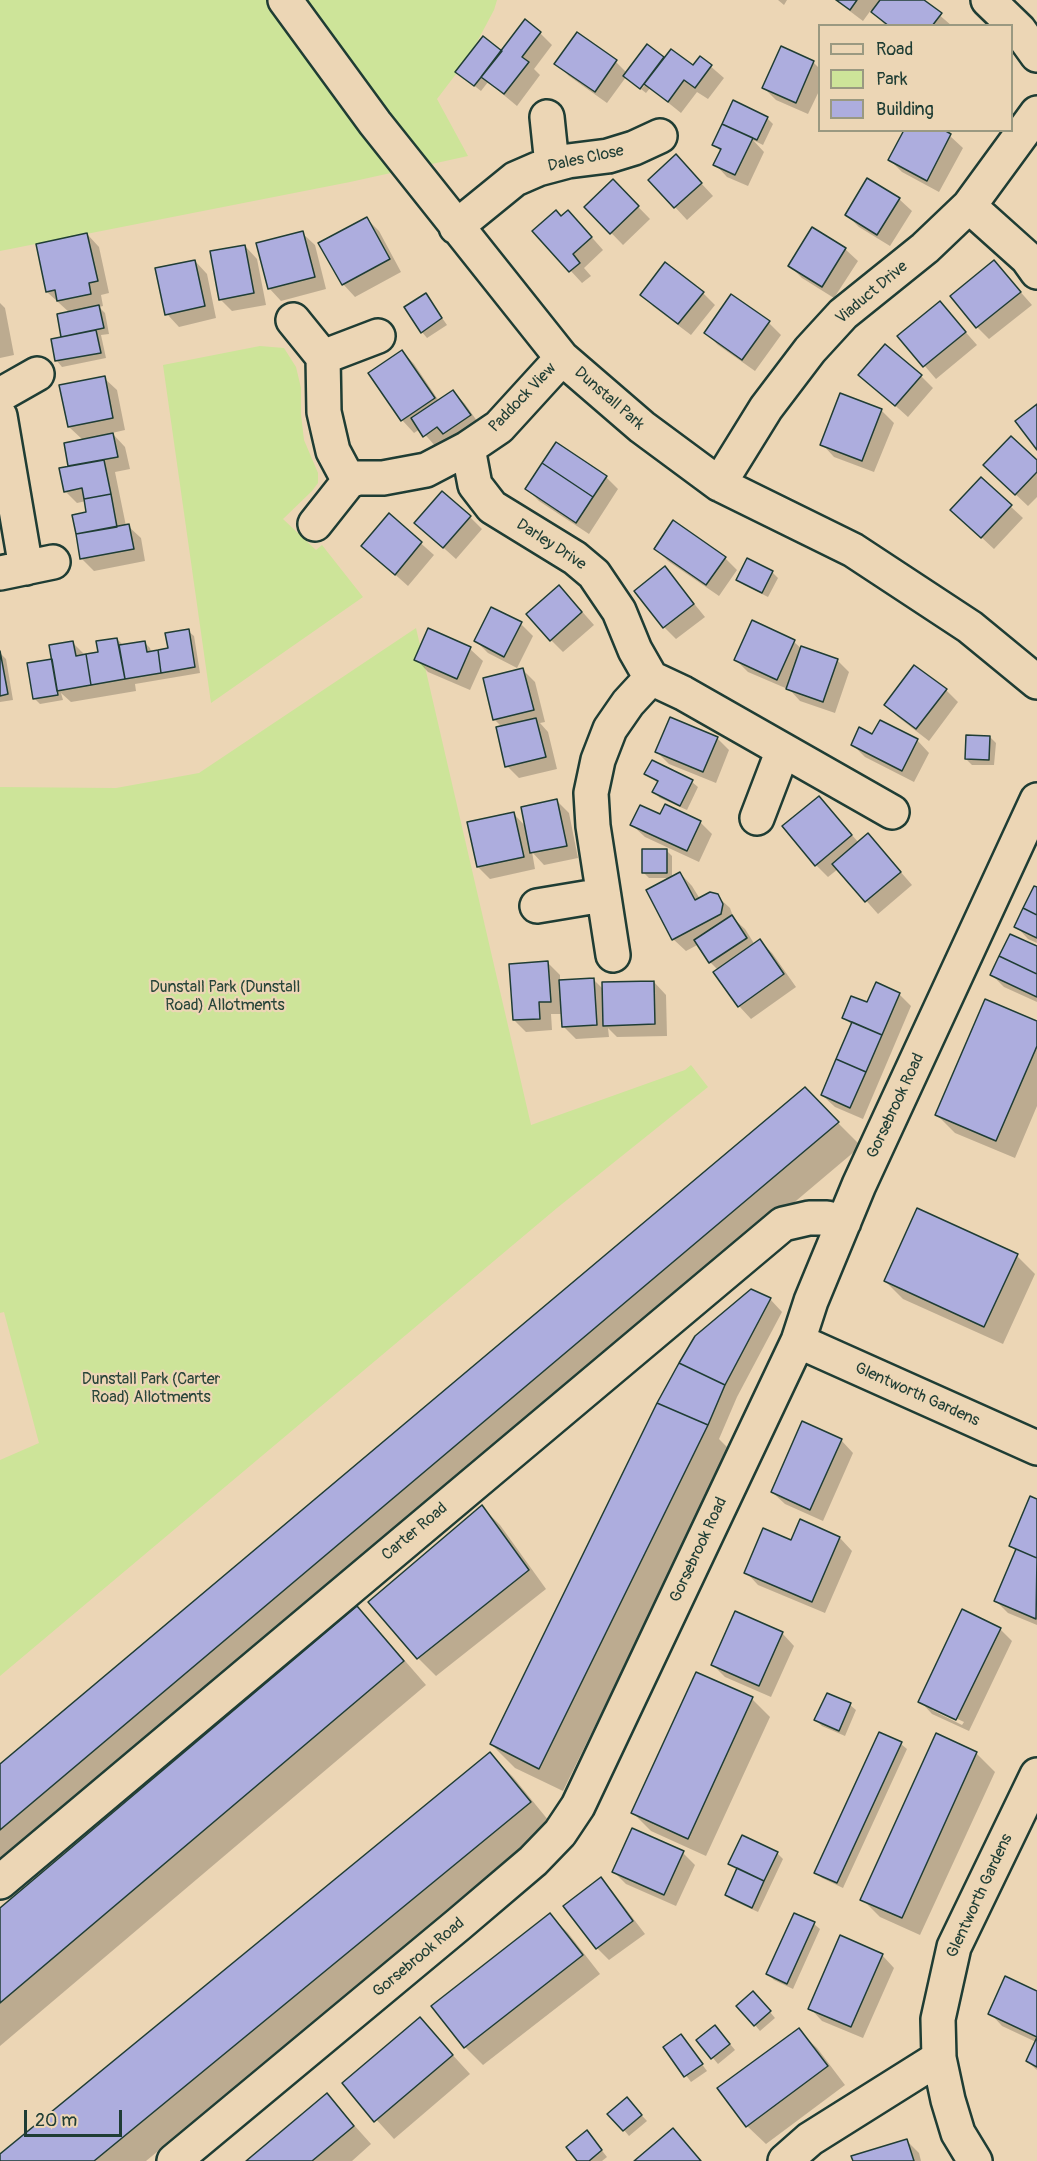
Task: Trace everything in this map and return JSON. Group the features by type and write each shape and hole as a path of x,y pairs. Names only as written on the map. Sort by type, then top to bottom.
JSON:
{"street":[{"name":"Dunstall Park","path":"285,0 456,227 562,358 642,427 719,484 853,549 970,627 1037,682"},
{"path":"988,0 1013,24"},
{"path":"1013,24 1037,55"},
{"name":"Viaduct Drive","path":"719,484 766,408 810,350 843,314 925,249 969,206 1037,113"},
{"path":"547,117 552,165"},
{"name":"Dales Close","path":"456,227 515,179 568,161 608,156 634,148 660,136"},
{"path":"969,206 1027,258 1037,272"},
{"path":"293,320 323,357 324,412 333,451 349,481 315,524"},
{"path":"323,357 378,336"},
{"name":"Paddock View","path":"349,481 358,478 383,478 426,470 468,448 500,427 562,358"},
{"path":"0,395 38,374"},
{"path":"0,416 26,568"},
{"name":"Darley Drive","path":"468,448 475,485 492,507 576,558 594,574 619,611 635,650 651,678"},
{"path":"613,955 593,826 591,793 598,760 610,729 628,703 651,678 683,693 892,812"},
{"path":"757,818 783,750"},
{"name":"Gorsebrook Road","path":"174,2161 533,1861 560,1833 578,1806 798,1341 811,1301 844,1222 1037,800"},
{"path":"537,906 603,895"},
{"name":"Carter Road","path":"0,1882 783,1224 809,1218 827,1218 844,1222"},
{"name":"Glentworth Gardens","path":"798,1341 1037,1448"},
{"name":"Glentworth Gardens","path":"975,2161 958,2133 948,2100 939,2058 938,2019 954,1947 1037,1775"},
{"path":"785,2161 810,2139 939,2058"}],"green space":[{"path":"0,0 497,0 469,57 437,99 468,156 350,182 0,251"},
{"path":"260,346 284,348 296,367 301,388 304,440 318,473 318,483 312,491 283,519 316,550 322,545 363,597 211,703 163,365"},
{"name":"Dunstall Park (Dunstall Road) Allotments","path":"416,628 531,1125 685,1070 691,1065 708,1087 557,1208 0,1676 0,1460 39,1443 4,1312 0,1313 0,787 116,788 199,773"}],"building":[{"path":"836,0 857,0 850,10"},
{"path":"880,0 924,0 942,13 934,24 886,24 871,12"},
{"path":"525,19 541,32 522,57 529,62 504,94 481,77"},
{"path":"577,32 617,60 595,92 554,64"},
{"path":"483,36 502,51 474,86 455,72"},
{"path":"647,44 664,57 640,89 623,76"},
{"path":"781,46 814,61 796,103 762,88"},
{"path":"671,49 693,65 700,56 712,65 695,88 684,80 668,102 644,84"},
{"path":"733,100 768,117 757,140 722,124"},
{"path":"722,124 753,138 735,175 713,165 721,149 712,145"},
{"path":"903,132 948,132 951,134 927,181 888,160"},
{"path":"676,154 702,183 674,208 648,180"},
{"path":"867,178 900,198 877,235 845,215"},
{"path":"613,179 639,206 610,234 584,207"},
{"path":"556,210 561,216 568,210 592,237 573,254 580,263 569,272 532,231"},
{"path":"367,217 390,259 342,285 318,243"},
{"path":"812,227 846,248 822,287 788,266"},
{"path":"303,231 315,277 268,289 256,243"},
{"path":"87,233 98,281 89,283 91,294 57,301 55,290 46,292 36,244"},
{"path":"245,245 254,293 219,300 210,251"},
{"path":"195,260 205,306 165,315 155,268"},
{"path":"994,260 1021,292 976,328 950,296"},
{"path":"665,262 704,292 678,324 640,295"},
{"path":"426,293 442,318 421,333 404,307"},
{"path":"731,294 770,321 742,360 704,333"},
{"path":"940,301 966,332 923,367 897,336"},
{"path":"99,305 104,328 61,337 57,314"},
{"path":"96,330 101,353 55,361 51,339"},
{"path":"885,344 922,375 895,406 858,375"},
{"path":"402,350 435,398 401,421 368,373"},
{"path":"105,376 113,418 68,427 59,385"},
{"path":"453,390 471,415 443,434 437,427 423,437 411,418"},
{"path":"840,393 882,409 862,461 820,445"},
{"path":"1037,404 1037,450 1015,421"},
{"path":"113,433 118,457 68,466 64,443"},
{"path":"1011,436 1037,460 1037,472 1015,495 983,465"},
{"path":"556,442 607,476 593,497 542,463"},
{"path":"104,460 111,494 84,499 82,488 64,492 59,468"},
{"path":"542,463 593,497 576,523 525,489"},
{"path":"981,477 1012,505 981,538 950,510"},
{"path":"442,491 471,516 443,548 414,523"},
{"path":"111,494 117,527 76,534 72,515 86,512 84,499"},
{"path":"389,513 422,542 395,575 361,546"},
{"path":"673,520 726,557 706,585 654,549"},
{"path":"129,524 134,549 80,559 76,534"},
{"path":"747,558 773,571 762,593 736,580"},
{"path":"665,566 694,604 663,628 634,591"},
{"path":"559,585 582,612 550,641 526,614"},
{"path":"491,607 522,622 504,657 474,641"},
{"path":"752,620 795,640 777,680 734,660"},
{"path":"428,628 471,647 457,679 414,660"},
{"path":"189,629 195,667 161,673 158,650 168,648 165,633"},
{"path":"117,638 125,679 91,685 86,654 98,652 96,641"},
{"path":"73,641 76,656 86,654 91,685 57,691 49,645"},
{"path":"145,641 147,652 158,650 161,673 125,679 119,645"},
{"path":"801,646 838,659 823,702 786,689"},
{"path":"0,651 8,694 0,696"},
{"path":"52,659 58,695 33,699 27,663"},
{"path":"914,665 947,689 916,729 884,705"},
{"path":"523,668 534,710 493,720 483,678"},
{"path":"670,717 718,737 703,772 655,752"},
{"path":"536,718 546,757 505,767 496,727"},
{"path":"880,720 918,739 902,771 851,745 859,727 872,734"},
{"path":"966,735 990,736 989,760 965,759"},
{"path":"652,760 693,780 680,806 652,792 658,781 644,774"},
{"path":"819,796 852,835 815,866 782,826"},
{"path":"557,799 567,846 530,853 521,807"},
{"path":"665,804 701,821 687,851 630,825 640,805 660,814"},
{"path":"514,812 524,857 477,867 467,822"},
{"path":"868,833 901,872 865,902 832,864"},
{"path":"642,849 667,849 667,873 642,873"},
{"path":"680,872 695,900 710,892 718,894 723,904 721,914 672,940 646,890"},
{"path":"1034,886 1037,887 1037,915 1023,908"},
{"path":"1023,908 1037,915 1037,938 1014,927"},
{"path":"732,915 747,938 709,963 694,940"},
{"path":"1010,934 1037,946 1037,974 999,956"},
{"path":"760,939 784,974 738,1007 713,972"},
{"path":"999,956 1037,974 1037,997 990,975"},
{"path":"548,961 551,1002 539,1002 540,1019 513,1020 509,964"},
{"path":"594,978 597,1025 562,1027 559,980"},
{"path":"654,981 655,1024 603,1026 602,982"},
{"path":"876,982 900,993 882,1035 842,1018 851,996 867,1002"},
{"path":"985,999 1037,1021 1037,1046 996,1141 935,1115"},
{"path":"852,1022 882,1035 866,1072 836,1059"},
{"path":"836,1059 866,1072 850,1108 821,1095"},
{"path":"805,1087 839,1122 0,1830 0,1764"},
{"path":"917,1208 1018,1254 984,1327 884,1281"},
{"path":"751,1289 771,1298 725,1385 679,1363 695,1336"},
{"path":"679,1363 725,1385 708,1425 657,1403"},
{"path":"657,1403 708,1425 539,1769 490,1744"},
{"path":"802,1421 842,1439 810,1510 771,1492"},
{"path":"1030,1496 1037,1499 1037,1558 1009,1546"},
{"path":"482,1505 529,1570 417,1659 368,1602"},
{"path":"800,1519 840,1537 812,1602 744,1573 763,1528 791,1540"},
{"path":"1016,1549 1037,1558 1036,1619 994,1601"},
{"path":"357,1606 404,1661 0,2003 0,1908"},
{"path":"962,1609 1001,1628 956,1720 918,1702"},
{"path":"735,1611 783,1632 759,1686 711,1665"},
{"path":"696,1672 753,1697 688,1839 631,1813"},
{"path":"827,1693 851,1703 839,1731 814,1720"},
{"path":"879,1732 902,1742 837,1883 814,1873"},
{"path":"936,1733 977,1752 902,1918 860,1900"},
{"path":"490,1752 531,1802 94,2161 0,2161 0,2154"},
{"path":"632,1828 684,1851 664,1895 612,1872"},
{"path":"742,1835 778,1852 764,1881 728,1864"},
{"path":"737,1868 764,1881 752,1908 725,1895"},
{"path":"601,1877 633,1921 596,1949 563,1906"},
{"path":"550,1913 583,1955 464,2048 431,2006"},
{"path":"794,1913 815,1922 787,1984 766,1974"},
{"path":"840,1935 883,1954 851,2027 808,2009"},
{"path":"1005,1976 1037,1991 1037,2037 988,2014"},
{"path":"753,1991 771,2011 754,2026 736,2006"},
{"path":"420,2017 453,2055 374,2122 342,2083"},
{"path":"715,2025 730,2044 711,2059 696,2040"},
{"path":"799,2028 828,2066 746,2127 717,2088"},
{"path":"681,2034 703,2064 684,2077 663,2047"},
{"path":"1037,2037 1037,2067 1026,2061"},
{"path":"327,2093 354,2126 312,2161 246,2161"},
{"path":"627,2097 642,2115 623,2131 607,2114"},
{"path":"673,2128 701,2161 634,2161"},
{"path":"587,2130 602,2150 589,2161 577,2161 566,2147"},
{"path":"907,2139 914,2161 853,2161 851,2156"}],"park label":[{"name":"Dunstall Park (Carter Road) Allotments","path":"151,1389"}]}
